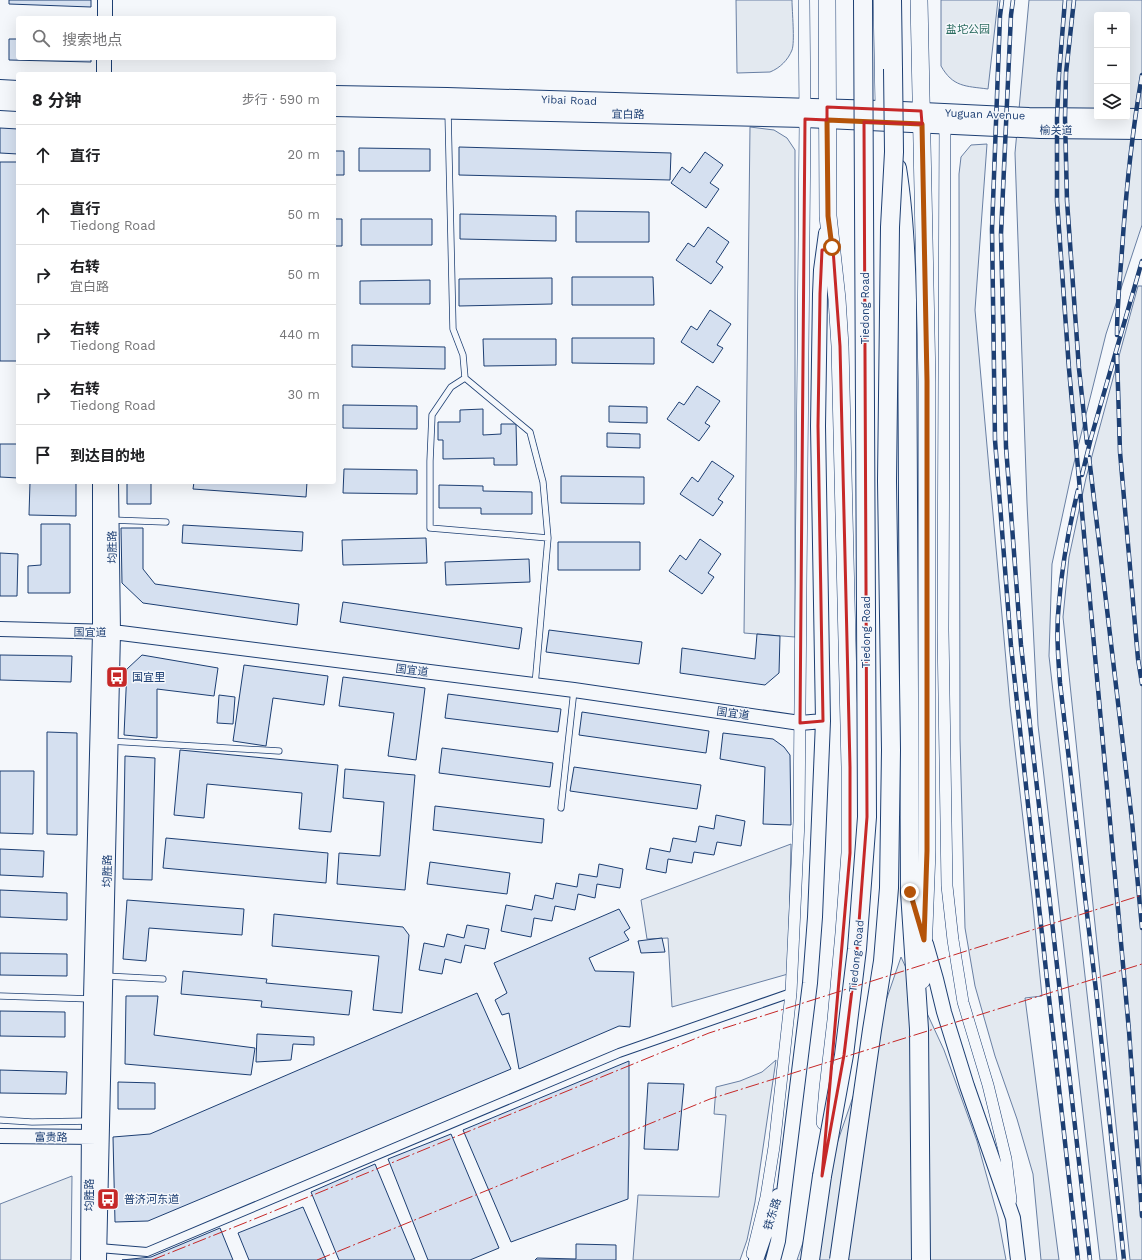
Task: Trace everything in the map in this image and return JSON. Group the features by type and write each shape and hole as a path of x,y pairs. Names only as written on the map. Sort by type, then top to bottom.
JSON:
{"highway":[{"name":"Tiedong Road","path":"810,1260 822,1176 844,1055 858,949 867,817 863,0"},
{"name":"Tiedong Road","path":"839,1260 883,961 888,888 891,750 887,481 890,235 894,152 892,0"},
{"path":"894,152 902,195 907,300 910,892 919,1028 921,1260"}],"main road":[{"path":"822,1176 828,1088 842,956 850,853 850,767 840,346 837,299 828,216 827,0"},
{"path":"919,0 927,381 927,851 919,1028"},
{"path":"0,88 16,88"},
{"name":"Yibai Road","path":"336,94 447,103 827,114"},
{"path":"0,102 16,103"},
{"path":"336,108 447,103"},
{"path":"827,114 881,109 922,118"},
{"path":"827,114 922,118"},
{"name":"Yuguan Avenue","path":"945,119 1029,116 1142,117"},
{"name":"榆关道","path":"922,118 945,119 1041,130 1142,130"}],"street":[{"path":"105,0 105,16"},
{"path":"751,1260 766,1197 774,1147 784,1057 791,992 799,821 804,0"},
{"path":"879,0 881,109"},
{"path":"104,60 104,72"},
{"path":"945,119 943,630 947,886 953,940 962,995 988,1085 1006,1159 1018,1260"},
{"path":"773,1260 778,1241 810,983 815,917 823,721 818,426 820,294 828,216"},
{"name":"均胜路","path":"97,999 105,976 110,741 100,484"},
{"name":"均胜路","path":"99,1254 95,1122 106,632 111,520 111,484"},
{"name":"国宜道","path":"0,629 106,632 574,690 800,722 823,721"},
{"path":"910,892 936,979 944,1012 965,1079 1013,1218"},
{"path":"99,1254 147,1252 619,1052 791,992"},
{"name":"富贵路","path":"0,1136 95,1137"},
{"name":"均胜路","path":"88,1260 95,1137"},
{"name":"铁东路","path":"756,1260 787,1167"}],"lane":[{"path":"447,103 452,330 463,355 464,378 530,432 543,482 548,538 535,685"},
{"path":"464,378 451,387 432,415 430,528 548,538"},
{"path":"111,520 166,522"},
{"path":"561,808 574,690"},
{"path":"110,741 279,751"},
{"path":"105,976 163,979"},
{"path":"0,996 97,999"},
{"path":"0,1120 32,1122 95,1122"}],"highlighted area":[{"path":"827,107 921,111 922,124 864,122 867,817 857,949 844,1055 822,1176 850,853 850,767 840,346 833,249 822,250 820,294 818,426 823,721 800,723 805,119 827,120"}],"green space":[{"path":"736,0 792,0 792,50 786,60 774,70 770,72 737,73"},
{"name":"盐坨公园","path":"941,0 998,0 988,89 966,86 955,82 941,66"},
{"path":"1029,0 1142,0 1142,225 1106,334 1072,471 1052,564 1049,656 1117,1260 1100,1260 1038,725 1027,503 1015,153"},
{"path":"750,127 774,130 787,138 795,150 795,637 744,633"},
{"path":"987,144 975,310 1010,706 1042,996 1025,998 1059,1260 1041,1260 1033,1174 1017,1119 995,1056 975,986 965,928 960,739 959,174 961,157 971,145"},
{"path":"1138,286 1142,286 1142,1260 1130,1260 1063,617 1069,557 1086,478"},
{"path":"791,844 788,974 672,1007 668,938 647,939 641,900"},
{"path":"901,957 944,1050 977,1141 998,1217 1006,1260 797,1260"},
{"path":"776,1060 755,1202 747,1240 740,1260 633,1260 638,1195 719,1197 726,1115 714,1114 716,1087 740,1081 762,1072"},
{"path":"72,1176 71,1260 0,1260 0,1204"}],"building":[{"path":"9,0 91,0 91,7 9,4"},
{"path":"9,39 16,39 16,60 91,60 91,62 9,60"},
{"path":"0,128 16,129 16,154 0,153"},
{"path":"459,147 671,153 670,180 459,175"},
{"path":"359,148 430,149 430,171 359,171"},
{"path":"336,151 344,151 344,175 336,175"},
{"path":"705,152 723,165 710,183 719,189 706,208 671,183 682,167 690,173"},
{"path":"0,162 16,162 16,361 0,361"},
{"path":"576,211 649,212 649,242 576,242"},
{"path":"460,214 556,216 556,241 460,239"},
{"path":"336,219 342,219 342,246 336,246"},
{"path":"361,219 432,219 432,245 361,245"},
{"path":"708,227 729,242 716,262 723,267 711,284 676,260 688,243 694,247"},
{"path":"572,277 653,277 654,305 572,305"},
{"path":"552,278 552,304 459,306 459,279"},
{"path":"430,280 430,304 360,304 360,281"},
{"path":"710,310 731,324 717,345 723,348 713,363 681,342 691,326 697,330"},
{"path":"572,338 654,338 654,364 572,363"},
{"path":"483,339 556,339 556,365 484,366"},
{"path":"352,345 445,347 445,369 352,367"},
{"path":"697,386 720,401 705,423 710,426 699,441 667,419 679,402 684,405"},
{"path":"343,405 417,406 417,429 343,428"},
{"path":"609,406 647,407 647,423 609,422"},
{"path":"483,409 483,435 501,434 501,424 516,424 517,465 494,465 494,458 443,459 443,440 438,440 438,422 460,422 460,410"},
{"path":"607,433 640,434 640,448 607,447"},
{"path":"0,444 16,444 16,478 0,477"},
{"path":"712,461 734,476 718,499 723,502 713,516 680,494 692,477 698,482"},
{"path":"344,469 417,470 417,494 343,493"},
{"path":"561,476 644,477 644,504 561,503"},
{"path":"30,484 76,484 76,516 29,515"},
{"path":"127,484 151,484 151,504 127,504"},
{"path":"194,484 307,484 306,497 193,489"},
{"path":"439,485 483,486 483,491 532,492 532,514 481,514 481,508 439,508"},
{"path":"41,524 70,524 70,593 28,593 28,566 41,565"},
{"path":"183,525 303,532 302,551 182,543"},
{"path":"121,528 143,528 143,569 155,584 299,604 297,625 143,603 122,583"},
{"path":"426,538 427,563 343,565 342,540"},
{"path":"700,539 721,554 708,573 714,577 702,594 669,571 680,555 686,560"},
{"path":"558,542 640,542 640,570 558,570"},
{"path":"0,553 18,554 17,596 0,596"},
{"path":"529,559 530,582 446,585 445,562"},
{"path":"343,602 522,628 519,649 340,622"},
{"path":"549,630 642,642 639,664 546,652"},
{"path":"757,634 780,636 779,673 765,685 680,673 682,648 755,659"},
{"path":"0,655 72,656 71,682 0,680"},
{"path":"142,655 218,668 214,696 157,689 157,738 124,735 127,669"},
{"path":"244,665 328,676 324,705 273,698 266,746 233,741"},
{"path":"343,677 425,688 416,760 388,756 394,713 339,706"},
{"path":"448,694 561,709 558,732 445,718"},
{"path":"219,695 235,697 233,724 217,723"},
{"path":"582,712 709,731 706,753 579,735"},
{"path":"47,732 77,733 77,835 47,834"},
{"path":"723,733 773,739 784,747 790,755 791,825 763,824 765,767 720,759"},
{"path":"442,748 553,763 550,787 439,773"},
{"path":"180,750 338,765 331,832 299,829 302,793 207,784 204,818 174,815"},
{"path":"125,756 155,758 152,880 123,879"},
{"path":"574,767 701,785 697,809 570,791"},
{"path":"345,769 415,775 405,890 337,884 339,853 380,856 384,802 343,798"},
{"path":"0,771 34,771 33,834 0,833"},
{"path":"435,806 544,819 542,843 433,830"},
{"path":"716,815 745,821 741,846 717,842 714,855 694,852 692,863 668,859 666,873 646,869 650,848 670,852 673,838 696,842 699,826 714,829"},
{"path":"166,838 328,853 326,883 163,868"},
{"path":"0,849 44,851 43,877 0,875"},
{"path":"430,862 510,873 507,894 427,884"},
{"path":"599,864 623,869 620,888 597,884 595,898 578,894 575,910 555,906 552,921 534,918 531,937 501,931 506,905 532,910 535,895 553,899 556,883 577,887 579,874 597,877"},
{"path":"0,890 67,893 67,920 0,917"},
{"path":"127,900 244,909 242,935 149,928 146,961 123,959"},
{"path":"619,909 630,928 624,932 629,940 589,958 595,971 634,972 630,1027 619,1026 519,1069 509,1013 502,1015 495,1000 507,993 494,963"},
{"path":"274,914 403,927 409,935 402,1013 373,1010 379,956 272,946"},
{"path":"467,925 489,929 485,949 465,945 461,963 445,959 442,974 419,970 424,943 444,947 447,934 464,938"},
{"path":"662,938 665,952 641,953 638,941"},
{"path":"0,953 67,954 67,976 0,975"},
{"path":"183,971 267,979 266,983 352,991 349,1015 261,1007 262,1001 181,994"},
{"path":"477,993 511,1069 148,1221 115,1222 113,1137 150,1134"},
{"path":"126,996 158,996 154,1035 255,1048 251,1075 125,1064"},
{"path":"0,1011 65,1012 65,1037 0,1036"},
{"path":"257,1034 314,1037 314,1045 293,1044 291,1060 256,1062"},
{"path":"629,1061 628,1199 511,1242 463,1130"},
{"path":"0,1070 67,1072 66,1094 0,1093"},
{"path":"118,1082 155,1083 155,1109 118,1109"},
{"path":"648,1083 684,1084 678,1150 644,1149"},
{"path":"451,1134 499,1248 470,1260 428,1260 388,1159"},
{"path":"375,1164 415,1260 339,1260 311,1192"},
{"path":"303,1207 326,1260 249,1260 238,1233"},
{"path":"220,1228 233,1260 122,1260 151,1257"},
{"path":"576,1244 616,1245 616,1260 535,1260 537,1258 576,1259"}],"railway":[{"path":"1002,0 1000,16 992,229 995,440 1011,646 1078,1260"},
{"path":"1013,0 1011,15 1001,234 1006,447 1021,645 1090,1260"},
{"path":"1065,0 1057,118 1057,201 1069,369 1129,1031 1142,1216"},
{"path":"1074,0 1066,73 1065,118 1067,201 1079,369 1087,443"},
{"path":"1117,335 1127,184 1142,75"},
{"path":"1082,475 1091,438 1142,261"},
{"path":"1117,355 1120,452 1138,659 1142,684"},
{"path":"1089,457 1132,821 1142,928"},
{"path":"1078,490 1066,546 1060,589 1058,623 1060,683 1097,999 1124,1260"}],"power":[{"path":"152,1260 709,1033 1142,895"},
{"path":"317,1260 710,1099 1142,964"}],"place":[{"name":"国宜里","path":"117,677"},
{"name":"普济河东道","path":"108,1199"}],"route":[{"path":"832,247 828,216 827,120 922,124 927,381 927,851 924,940 910,892"}]}
